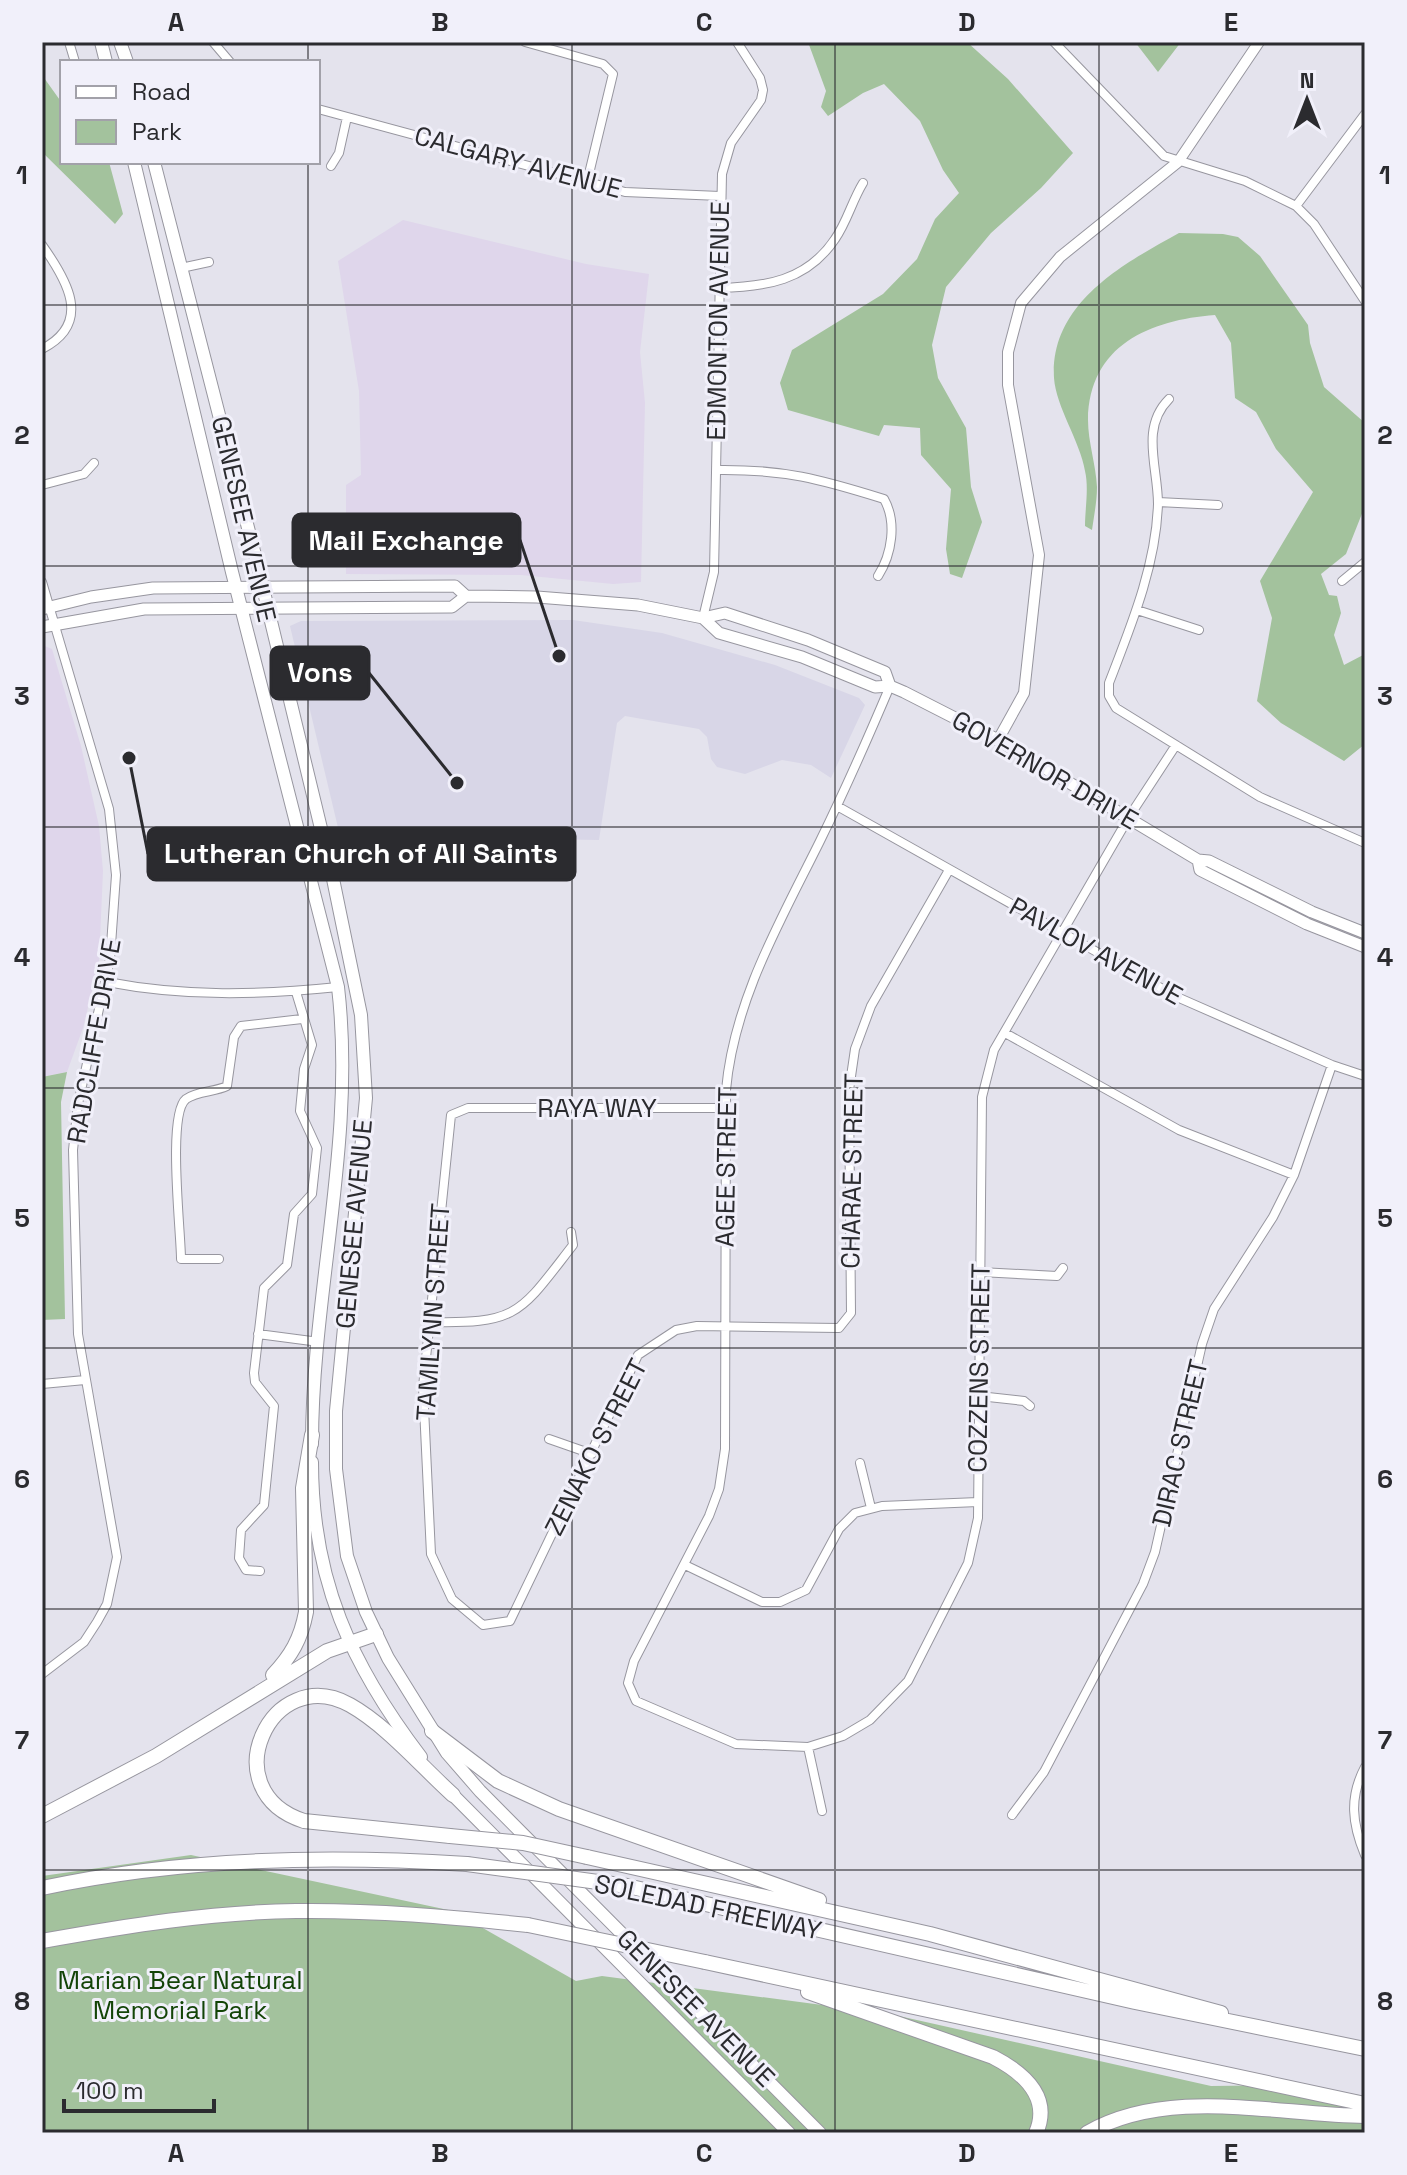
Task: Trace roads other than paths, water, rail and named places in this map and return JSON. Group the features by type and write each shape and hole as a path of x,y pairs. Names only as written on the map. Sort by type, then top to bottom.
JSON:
{"highway":[{"path":"253,1694 288,1660 302,1632 306,1612 303,1488 312,1435"},
{"path":"42,1816 156,1756 327,1651 376,1634"},
{"path":"453,1795 369,1718 348,1704 322,1697 297,1700 280,1710 265,1727 256,1747 260,1784 286,1815 304,1821 523,1843 930,1934 1174,1998 1313,2041"},
{"path":"432,1731 498,1781 559,1809 779,1887 930,1934"},
{"name":"SOLEDAD FREEWAY","path":"42,1888 184,1865 267,1858 358,1857 467,1864 627,1886 1313,2041 1365,2049"},
{"name":"SOLEDAD FREEWAY","path":"42,1941 193,1918 294,1911 418,1913 528,1925 1365,2104"},
{"path":"747,1971 993,2057 1021,2071 1036,2093 1036,2133"},
{"path":"1087,2133 1107,2122 1151,2110 1226,2108 1365,2116"}],"main road":[{"name":"GENESEE AVENUE","path":"134,164 241,609 338,987 344,1037 343,1107 312,1435 312,1502 328,1588 350,1643 380,1704 453,1795 789,2133"},
{"name":"GENESEE AVENUE","path":"155,164 332,874 361,1015 366,1098 336,1411 336,1469 347,1556 376,1634 432,1731 480,1791 820,2133"},
{"name":"GOVERNOR DRIVE","path":"46,608 153,588 455,586 466,596 597,602 703,618 725,613 808,640 885,672 890,686"},
{"name":"GOVERNOR DRIVE","path":"42,627 144,609 452,607 466,596"},
{"name":"GOVERNOR DRIVE","path":"703,618 719,633 802,657 875,687 890,686 998,740 1198,860 1209,861 1312,912 1365,933"},
{"name":"GOVERNOR DRIVE","path":"1198,860 1200,870 1247,896 1365,947"},
{"path":"319,1342 343,1347"}],"street":[{"path":"213,42 228,60"},
{"path":"525,42 603,64 613,74 587,182"},
{"name":"EDMONTON AVENUE","path":"703,618 714,572 722,174 731,143 761,100 763,90 760,78 737,42"},
{"path":"1054,42 1164,156 1245,181 1296,206 1314,224 1365,301"},
{"path":"998,740 1024,693 1039,555 1008,385 1008,352 1021,303 1060,257 1178,162 1259,42"},
{"name":"CALGARY AVENUE","path":"320,110 587,182 651,195 720,196"},
{"path":"1296,206 1365,114"},
{"path":"331,166 339,153 347,117"},
{"path":"719,288 769,285 800,273 836,239 863,183"},
{"path":"42,245 71,292 70,320 66,332 42,349"},
{"path":"181,268 209,262"},
{"path":"1169,399 1158,411 1151,429 1158,502 1137,610 1109,683 1109,696 1116,708 1260,797 1365,843"},
{"path":"42,485 84,474 94,463"},
{"path":"716,470 768,469 812,477 884,499 892,514 888,561 878,576"},
{"path":"1158,502 1218,505"},
{"path":"1342,581 1365,562"},
{"name":"RADCLIFFE DRIVE","path":"42,582 46,608 55,623 109,809 116,875 115,918 107,982 78,1104 73,1150 78,1334 114,1522 117,1557 107,1604 84,1642 42,1674"},
{"path":"1022,597 1034,599"},
{"path":"1137,610 1199,630"},
{"name":"AGEE STREET","path":"634,1661 685,1565 719,1489 725,1449 726,1108 728,1064 735,1035 760,965 837,806 890,686"},
{"name":"COZZENS STREET","path":"634,1661 628,1683 636,1701 736,1744 808,1747 843,1736 870,1720 908,1681 968,1563 978,1502 982,1097 994,1050 1129,817 1176,745"},
{"name":"PAVLOV AVENUE","path":"837,806 1177,997 1332,1065 1365,1076"},
{"name":"CHARAE STREET","path":"723,1326 839,1328 851,1313 849,1090 855,1049 871,1006 949,870"},
{"path":"107,982 202,995 296,992 338,987"},
{"path":"260,1571 246,1570 239,1558 241,1530 264,1505 274,1406 255,1382 258,1334 264,1288 287,1265 294,1214 312,1194 316,1141 300,1111 304,1069 312,1045 296,992"},
{"path":"219,1259 181,1259 181,1219 175,1186 180,1108 190,1097 227,1086 234,1037 241,1026 302,1019"},
{"path":"1005,1033 1179,1130 1294,1175"},
{"name":"DIRAC STREET","path":"1012,1815 1044,1772 1143,1584 1155,1552 1202,1344 1214,1309 1273,1217 1294,1175 1332,1065"},
{"name":"RAYA WAY","path":"468,1108 726,1108"},
{"name":"TAMILYNN STREET","path":"468,1108 451,1115 449,1121 430,1322 423,1421 431,1554 452,1599 483,1625 510,1621"},
{"path":"430,1322 482,1323 516,1311 529,1301 573,1245 571,1232"},
{"path":"980,1272 1057,1276 1063,1268"},
{"name":"ZENAKO STREET","path":"510,1621 638,1355 676,1330 723,1326"},
{"path":"258,1334 319,1342"},
{"path":"42,1384 85,1380"},
{"path":"979,1396 1024,1401 1030,1406"},
{"path":"549,1439 592,1454"},
{"path":"860,1463 871,1508"},
{"path":"685,1565 762,1602 780,1602 806,1590 839,1529 855,1513 871,1508 978,1502"},
{"path":"808,1747 822,1811"},
{"path":"1365,1767 1354,1787 1353,1817 1365,1855"}],"place":[{"name":"Mail Exchange","path":"559,656"},
{"name":"Lutheran Church of All Saints","path":"129,758"},
{"name":"Vons","path":"457,783"}],"park label":[{"name":"Marian Bear Natural Memorial Park","path":"180,1995"}]}
